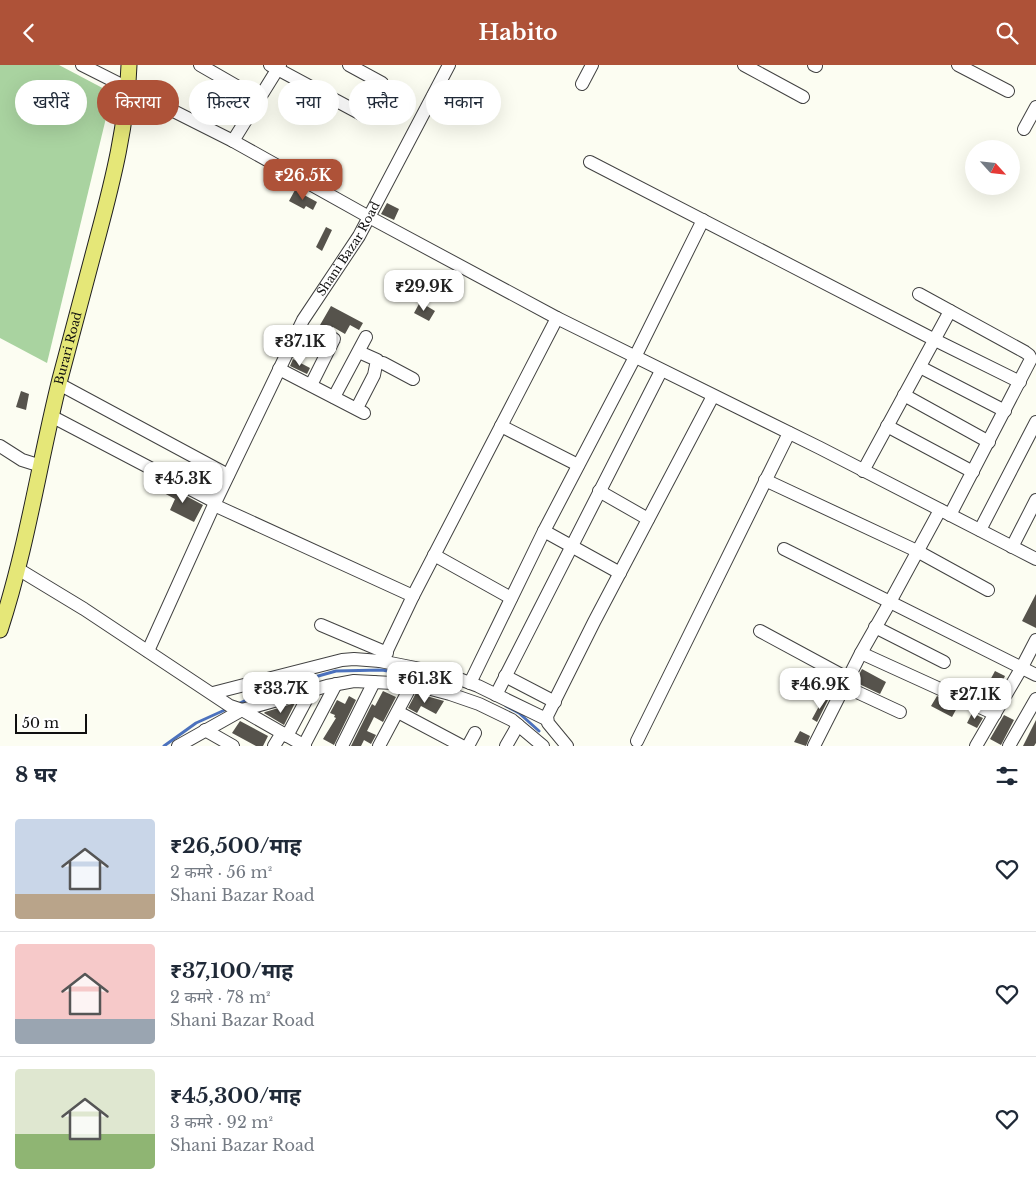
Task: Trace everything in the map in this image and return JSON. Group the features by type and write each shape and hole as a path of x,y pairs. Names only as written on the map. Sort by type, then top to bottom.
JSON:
{"main road":[{"name":"Burari Road","path":"129,80 130,65"},
{"name":"Burari Road","path":"0,630 18,569 59,384 114,175 124,125"}],"street":[{"path":"82,65 111,80"},
{"path":"200,65 226,80"},
{"path":"349,65 376,80"},
{"name":"Shani Bazar Road","path":"148,651 214,503 303,319 359,235 449,65"},
{"path":"582,84 592,65"},
{"path":"744,65 803,97"},
{"path":"958,65 1008,91"},
{"path":"268,82 276,66 349,107"},
{"path":"1024,129 1036,107"},
{"path":"179,114 233,141 557,318 789,433 1036,559"},
{"path":"233,141 243,125"},
{"path":"590,162 934,340 1020,382"},
{"path":"470,683 544,531 635,357 703,220"},
{"path":"814,746 861,653 917,551 973,472 1030,364 1030,355 918,294"},
{"path":"863,471 950,311"},
{"path":"383,657 557,318"},
{"path":"334,397 366,337"},
{"path":"311,385 334,339"},
{"path":"279,369 360,410 378,360 358,352"},
{"path":"383,363 413,379"},
{"path":"920,367 1005,411"},
{"path":"496,695 661,371"},
{"path":"59,384 228,475"},
{"path":"904,395 989,441"},
{"path":"546,719 713,396"},
{"path":"52,417 214,503 413,596"},
{"path":"980,530 1036,422"},
{"path":"501,426 578,465"},
{"path":"888,426 973,472"},
{"path":"637,741 789,433"},
{"path":"0,446 22,460 41,466"},
{"path":"765,480 917,551 988,590"},
{"path":"599,491 648,519"},
{"path":"1012,547 1036,500"},
{"path":"544,531 620,573"},
{"path":"784,549 1036,675"},
{"path":"434,555 511,599"},
{"path":"18,569 227,702 305,746 336,684"},
{"path":"321,625 383,657 446,674 470,683 546,719 567,746"},
{"path":"875,627 944,662"},
{"path":"760,631 900,712"},
{"path":"976,746 1036,640"},
{"path":"861,653 995,715"},
{"path":"180,746 204,730 227,702 342,660 383,657"},
{"path":"505,676 555,702"},
{"path":"227,702 311,691 354,681 412,685 450,693 498,713 518,725 543,746"},
{"path":"342,746 374,682"},
{"path":"385,744 398,711 412,685"},
{"path":"274,746 285,735 311,691"},
{"path":"1010,746 1036,699"},
{"path":"398,711 462,746"},
{"path":"506,746 518,725"},
{"path":"204,730 233,746"},
{"path":"468,746 475,733"}],"green space":[{"path":"0,65 59,65 97,85 97,125 104,125 47,363 0,338"}],"building":[{"path":"295,190 317,202 313,210 306,206 304,209 289,201"},
{"path":"387,203 399,209 394,220 381,214"},
{"path":"326,227 332,230 322,251 316,247"},
{"path":"420,302 435,311 429,321 414,313"},
{"path":"331,306 363,323 359,330 350,325 345,334 333,327 331,330 320,325"},
{"path":"293,359 310,368 307,374 290,366"},
{"path":"21,391 29,394 26,410 16,407"},
{"path":"165,485 203,505 194,522 170,510 175,499 162,492"},
{"path":"1036,594 1036,628 1022,621"},
{"path":"862,669 886,682 880,694 855,682"},
{"path":"995,671 1005,676 993,701 982,695"},
{"path":"383,691 396,697 383,722 374,717 367,731 376,735 371,744 364,740 361,746 351,746 372,704 375,706"},
{"path":"416,693 444,701 436,714 421,706 417,713 408,708"},
{"path":"349,696 356,700 334,745 323,739 336,718 334,717 335,715 330,713 337,700 345,704"},
{"path":"937,696 958,706 952,717 931,706"},
{"path":"824,697 828,700 817,722 812,719"},
{"path":"295,703 284,725 264,713 265,712"},
{"path":"972,713 983,718 977,728 967,723"},
{"path":"1004,715 1014,720 1001,745 990,739"},
{"path":"1036,720 1036,743 1034,746 1023,746"},
{"path":"240,721 268,736 263,746 256,746 232,733"},
{"path":"800,731 810,736 806,746 794,742"}],"waterway":[{"path":"238,704 265,691 336,671 382,670 450,682"},
{"path":"506,706 519,713 539,731"},
{"path":"164,746 196,723 227,709"}]}
